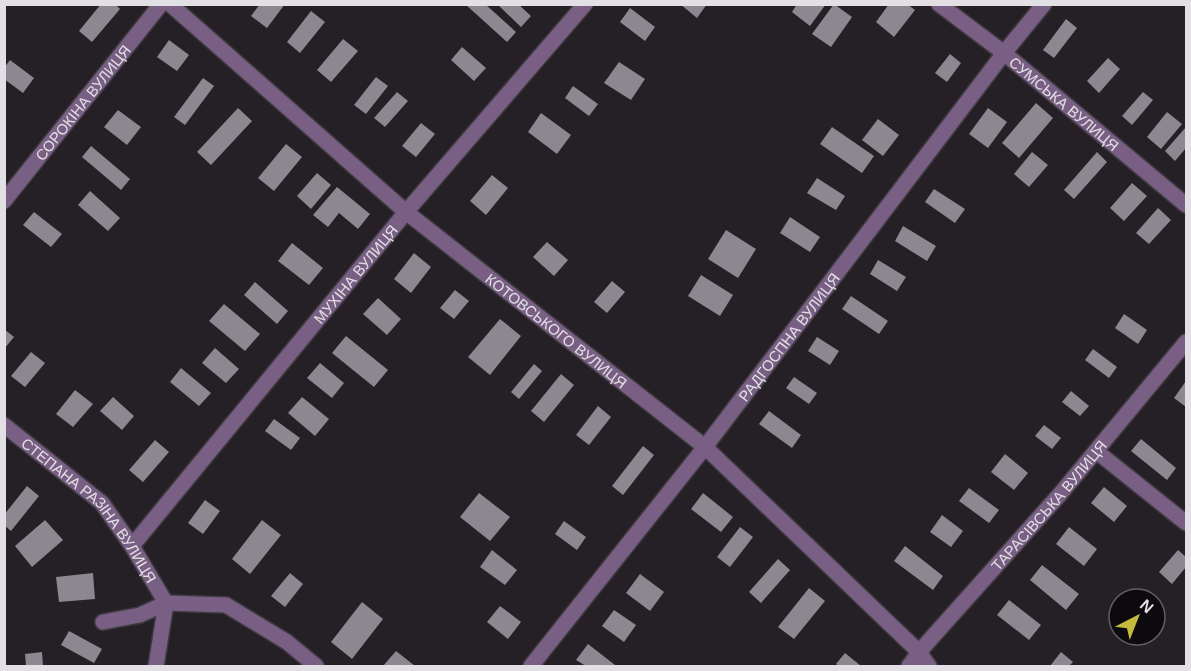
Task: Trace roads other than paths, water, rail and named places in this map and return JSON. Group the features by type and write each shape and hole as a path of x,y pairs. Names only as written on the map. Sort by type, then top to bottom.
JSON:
{"street":[{"name":"СОРОКІНА ВУЛИЦЯ","path":"4,201 161,4"},
{"name":"КОТОВСЬКОГО ВУЛИЦЯ","path":"170,4 406,212 705,447 919,652 929,666"},
{"name":"МУХІНА ВУЛИЦЯ","path":"132,546 406,212 585,4"},
{"name":"СУМСЬКА ВУЛИЦЯ","path":"939,4 1004,53 1186,205"},
{"name":"РАДГОСПНА ВУЛИЦЯ","path":"531,666 705,447 1004,53 1044,4"},
{"name":"ТАРАСІВСЬКА ВУЛИЦЯ","path":"909,666 1096,451 1186,342"},
{"name":"СТЕПАНА РАЗІНА ВУЛИЦЯ","path":"4,425 102,503 132,546 166,603"},
{"path":"1096,451 1186,523"},
{"name":"СТЕПАНА РАЗІНА ВУЛИЦЯ","path":"103,622 140,615 166,603 226,605 286,642 316,666"},
{"path":"156,666 166,603"}]}
